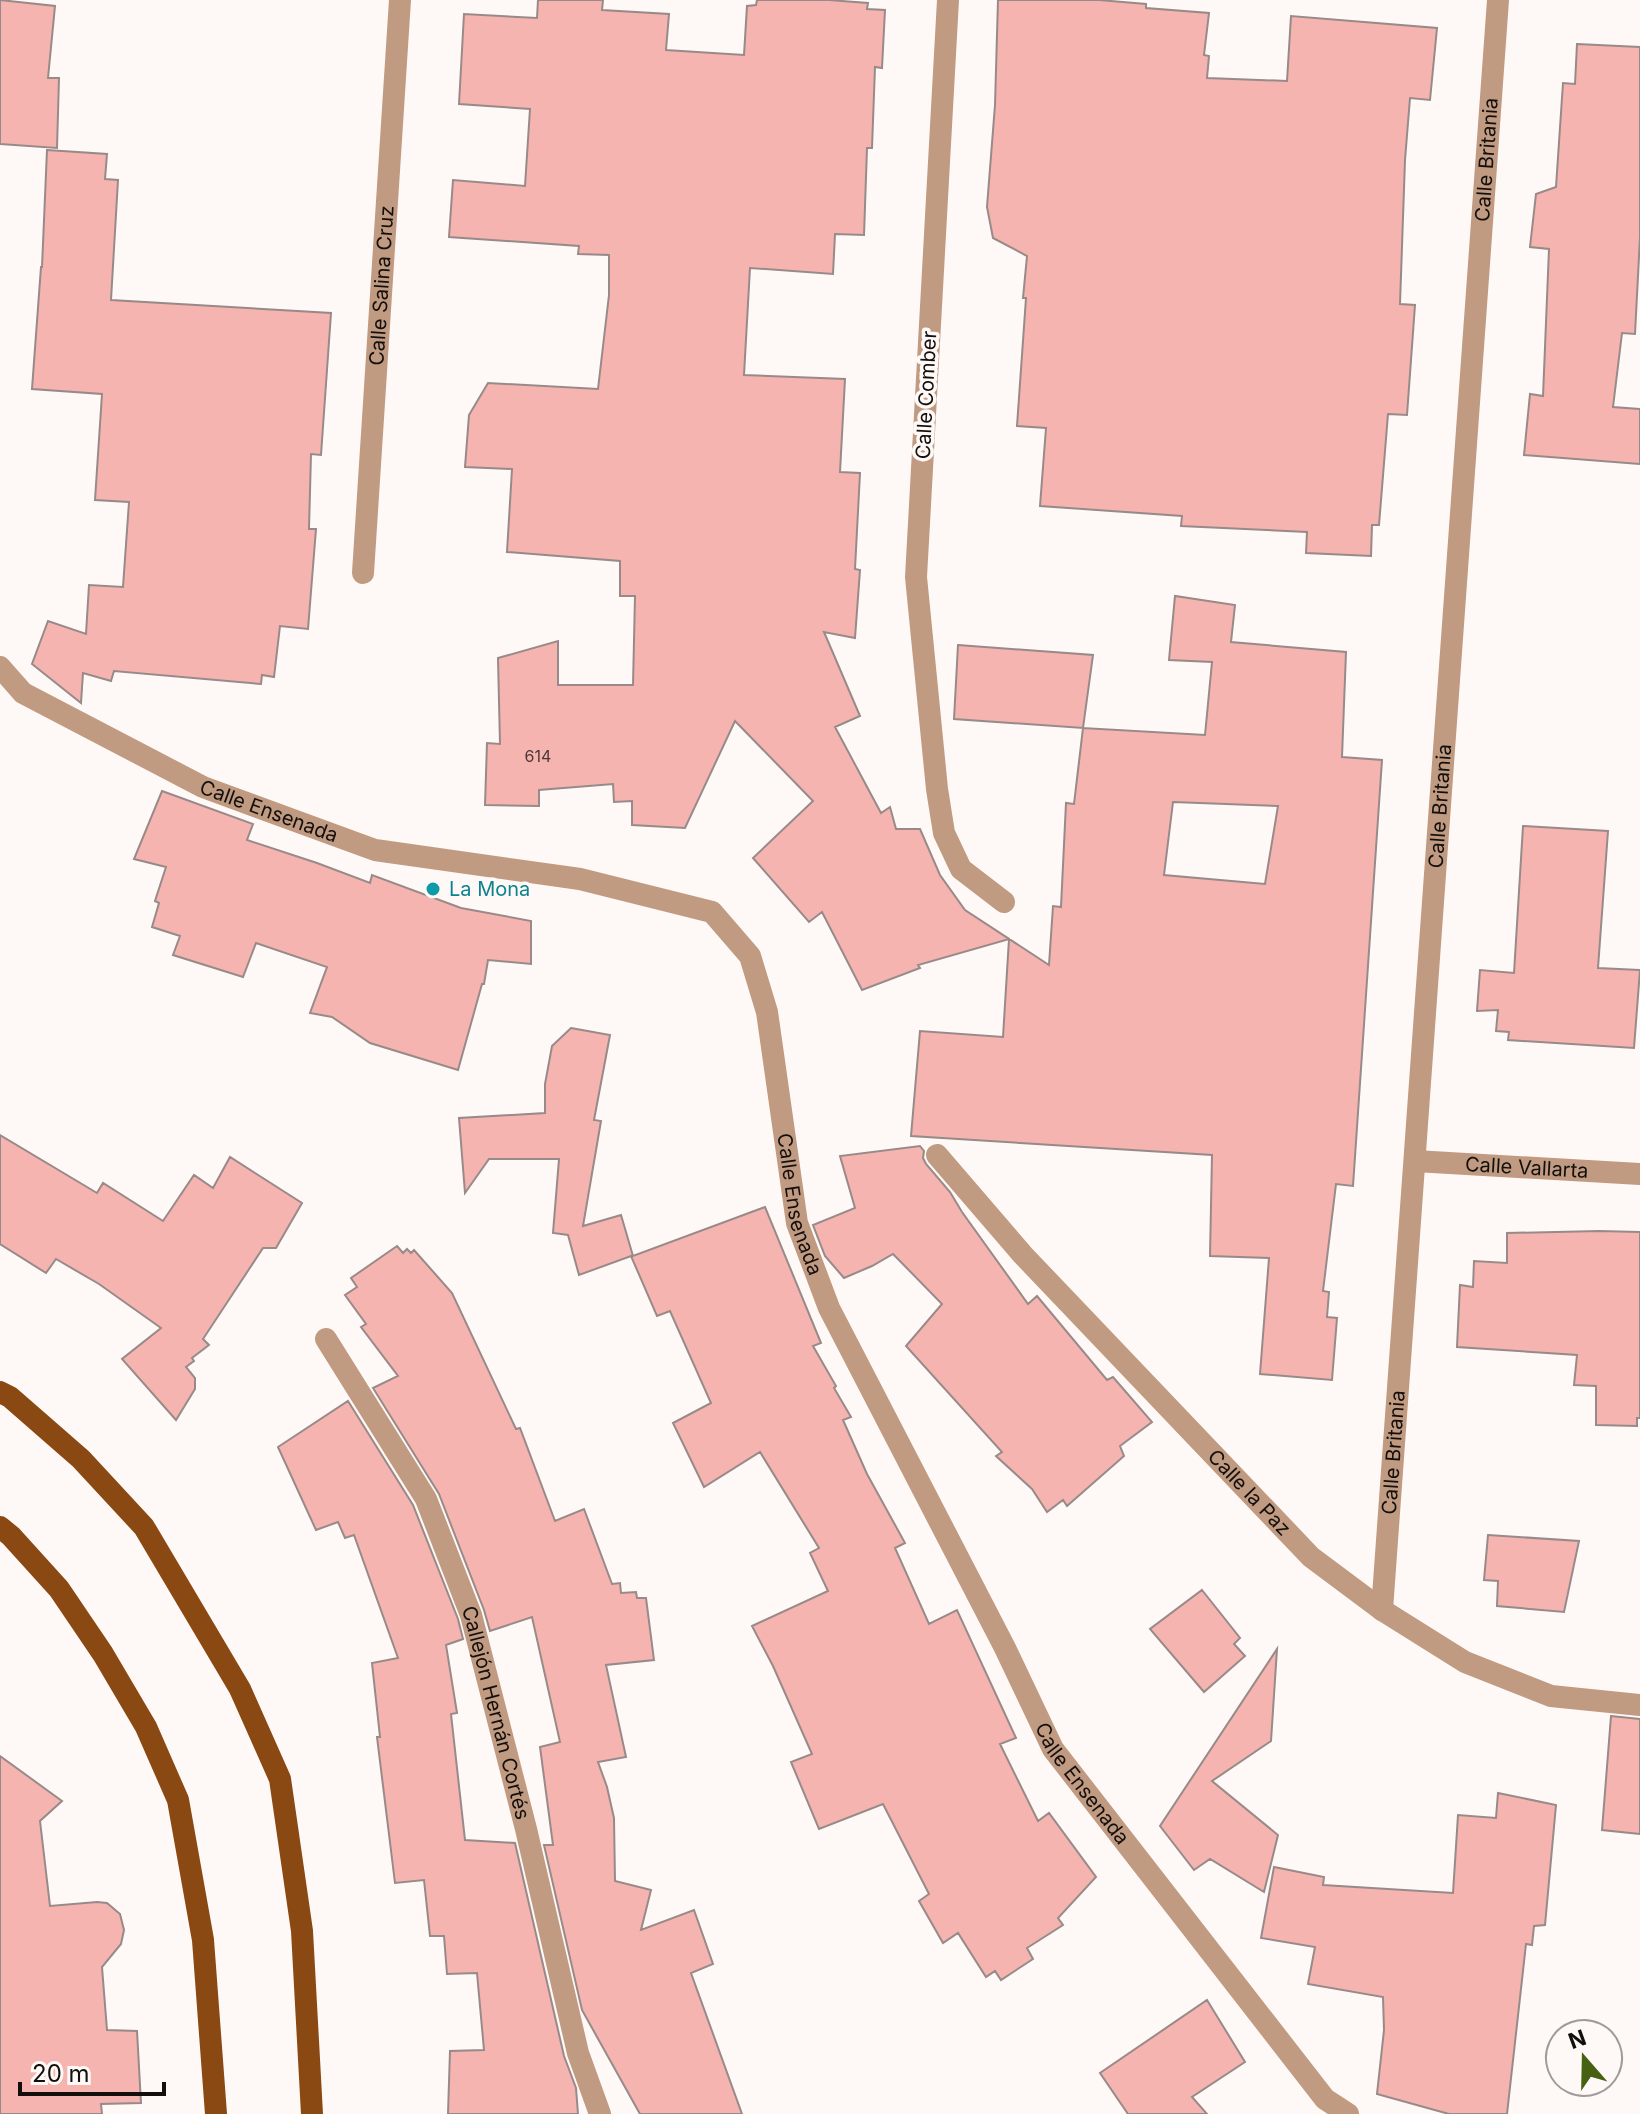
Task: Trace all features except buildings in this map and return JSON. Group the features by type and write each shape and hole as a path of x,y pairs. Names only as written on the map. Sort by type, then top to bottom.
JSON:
{"main road":[{"path":"0,1392 10,1397 81,1459 144,1527 240,1689 280,1779 302,1931 312,2114"},
{"path":"0,1527 59,1589 103,1654 146,1727 178,1800 203,1940 216,2114"}],"street":[{"name":"Calle Salina Cruz","path":"363,573 400,0"},
{"name":"Calle Comber","path":"948,0 916,577 944,833 961,869 1004,902"},
{"name":"Calle Britania","path":"1382,1610 1498,0"},
{"name":"Calle Ensenada","path":"0,667 23,693 203,787 375,850 580,879 712,912 750,956 767,1012 797,1223 829,1308 998,1633 1053,1749 1325,2099 1348,2114"},
{"name":"Calle la Paz","path":"937,1155 1023,1255 1311,1557 1382,1610 1465,1662 1551,1696 1640,1705"},
{"name":"Calle Vallarta","path":"1415,1161 1640,1174"},
{"name":"Callejón Hernán Cortés","path":"326,1339 426,1499 471,1615 526,1829 578,2053 600,2114"}],"place":[{"name":"La Mona","path":"433,889"}]}
